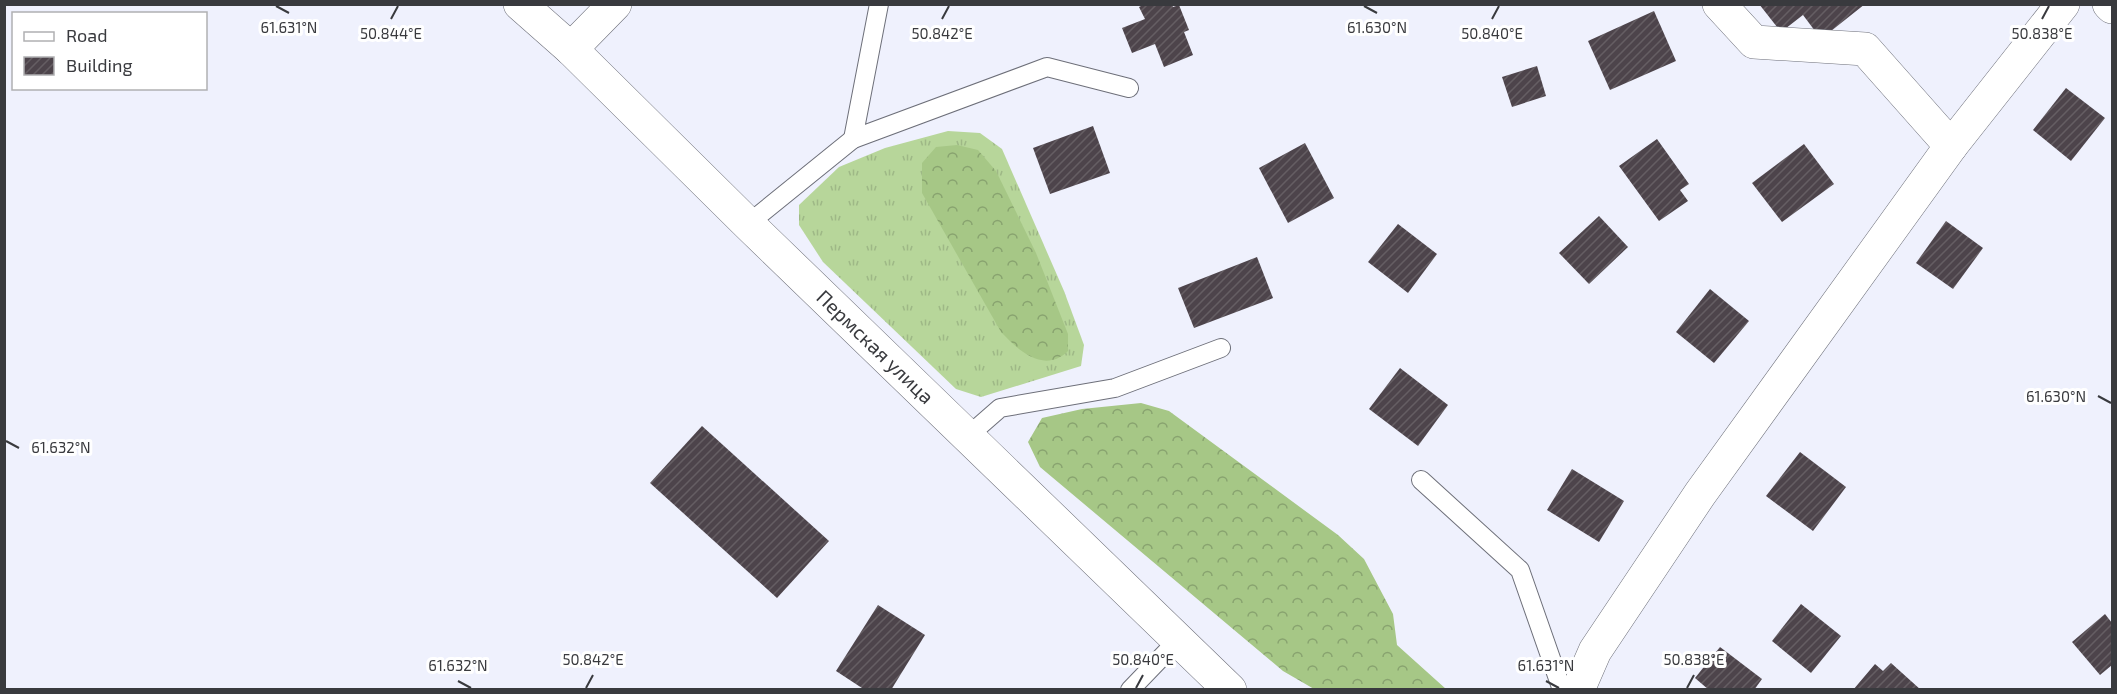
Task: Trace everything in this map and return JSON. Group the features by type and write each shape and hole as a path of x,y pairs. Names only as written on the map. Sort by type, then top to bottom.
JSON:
{"street":[{"name":"Пермская улица","path":"520,4 571,49 748,224 1230,690"},
{"path":"571,49 615,4"},
{"path":"1719,4 1754,42 1865,49 1951,146"},
{"path":"1578,690 1595,651 1700,494 1951,146 2063,4"}],"lane":[{"path":"853,139 879,4"},
{"path":"748,224 853,139 1047,67 1129,88"},
{"path":"968,436 1000,408 1115,388 1221,348"},
{"path":"1421,480 1520,570 1562,690"},
{"path":"1130,690 1179,639"}],"green space":[{"path":"948,131 980,133 1002,149 1064,291 1084,345 1081,366 981,397 956,389 823,262 799,225 799,205 839,167 885,148"},
{"path":"957,145 978,150 996,171 1036,253 1068,334 1068,351 1059,358 1041,360 1032,357 1001,332 922,193 922,163 936,147"},
{"path":"1141,403 1169,411 1338,535 1364,559 1393,614 1397,645 1446,689 1314,689 1283,671 1040,467 1028,442 1042,418 1082,409"}],"building":[{"path":"1145,4 1172,4 1173,7 1179,5 1189,30 1184,32 1193,55 1164,67 1155,44 1132,53 1122,28 1145,19 1139,7"},
{"path":"1759,4 1865,4 1821,39 1803,15 1781,32"},
{"path":"1654,11 1676,61 1610,90 1588,41"},
{"path":"1537,66 1546,96 1512,107 1502,77"},
{"path":"2066,88 2105,118 2071,161 2033,130"},
{"path":"1093,126 1110,173 1050,194 1033,148"},
{"path":"1657,139 1689,184 1680,190 1688,201 1659,221 1619,166"},
{"path":"1305,143 1334,198 1288,223 1259,168"},
{"path":"1804,144 1834,184 1782,222 1752,183"},
{"path":"1599,216 1628,247 1589,284 1559,253"},
{"path":"1946,221 1983,248 1953,289 1916,263"},
{"path":"1398,224 1437,254 1408,293 1368,262"},
{"path":"1257,257 1273,298 1194,328 1178,288"},
{"path":"1710,289 1749,321 1714,363 1676,332"},
{"path":"1400,368 1448,405 1418,446 1369,409"},
{"path":"702,426 829,541 777,598 650,483"},
{"path":"1800,452 1846,487 1813,531 1766,496"},
{"path":"1572,469 1624,501 1599,542 1547,510"},
{"path":"1801,604 1841,636 1811,673 1772,641"},
{"path":"878,605 925,635 891,690 865,690 836,671"},
{"path":"2105,614 2112,623 2112,665 2100,675 2072,642"},
{"path":"1720,647 1762,679 1754,690 1709,690 1695,678"},
{"path":"1891,663 1921,690 1853,690 1875,664 1883,671"}]}
